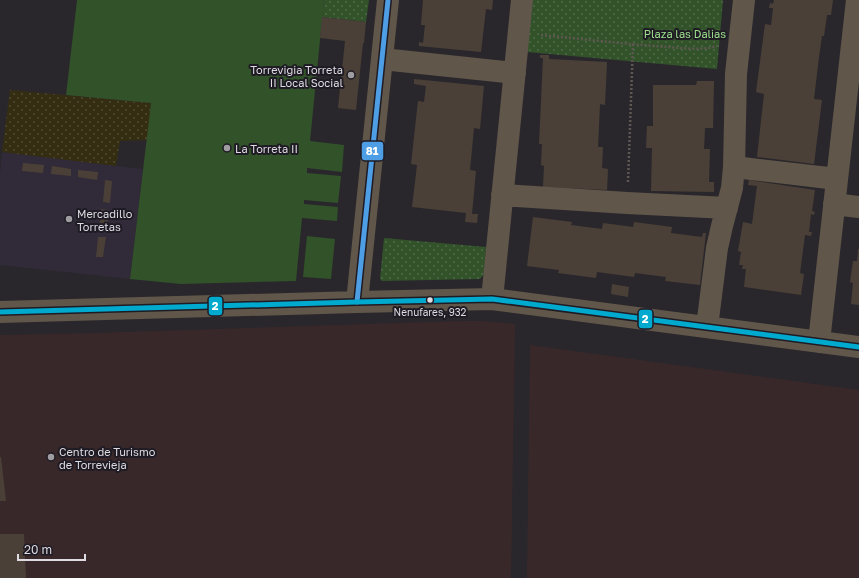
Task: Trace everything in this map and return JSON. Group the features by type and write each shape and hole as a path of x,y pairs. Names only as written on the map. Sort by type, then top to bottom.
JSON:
{"street":[{"path":"357,302 388,0"},
{"path":"492,299 522,0"},
{"path":"707,327 717,248 732,188 734,167 736,74 744,0"},
{"path":"819,342 837,179 853,97 857,0"},
{"path":"382,59 515,73"},
{"path":"734,167 837,179"},
{"path":"502,195 727,208"},
{"path":"834,204 859,207"},
{"path":"0,312 492,299 859,347"}],"path":[{"path":"519,33 633,44 697,48 713,48 723,45"},
{"path":"627,203 633,44"}],"shaded area":[{"name":"Mercadillo Torretas","path":"2,152 143,169 130,279 0,265 0,173"},
{"path":"485,321 515,324 511,578 0,578 0,335"},
{"path":"530,345 859,390 859,578 527,578"}],"green space":[{"name":"La Torreta II","path":"77,0 324,0 310,141 344,145 342,172 307,168 307,173 341,176 338,203 304,200 304,204 338,207 337,221 302,218 296,281 181,284 130,279 151,103 66,95"},
{"path":"324,0 369,0 366,22 322,17"},
{"name":"Plaza las Dalias","path":"530,0 723,0 717,69 527,52"},
{"path":"307,236 335,239 331,279 303,277"},
{"path":"384,238 486,247 484,274 480,279 382,281 380,279"}],"sand":[{"path":"10,90 151,103 147,140 120,141 116,166 2,152"}],"building":[{"path":"423,0 493,0 492,10 486,9 481,52 419,46 419,42 423,43 425,25 421,25"},
{"path":"774,0 833,0 831,15 827,15 824,36 822,36 814,99 822,100 814,164 757,157 764,94 756,92 765,24 771,25 773,8 769,8 770,3 773,4"},
{"path":"322,17 366,22 356,110 338,108 345,41 320,38"},
{"path":"540,55 549,55 549,59 607,62 605,105 600,104 598,147 603,147 602,168 608,169 607,190 543,187 544,166 541,165 542,144 539,144 543,58 540,58"},
{"path":"414,79 484,86 480,129 474,128 470,170 476,171 472,214 478,214 477,223 465,222 466,213 412,207 417,165 411,164 418,101 424,102 426,86 414,84"},
{"path":"697,81 714,81 713,128 705,128 704,149 710,149 709,182 714,182 714,192 651,191 652,148 646,148 647,126 653,126 653,85 696,85"},
{"path":"23,163 44,165 43,173 22,171"},
{"path":"52,166 71,169 71,176 51,174"},
{"path":"78,170 98,172 97,180 78,177"},
{"path":"105,180 112,181 110,203 103,202"},
{"path":"749,180 815,190 812,211 815,212 814,215 811,214 809,232 812,232 811,236 805,235 800,273 804,274 801,295 744,287 746,269 742,269 743,265 739,265 741,252 738,251 743,222 752,224 757,186 748,185"},
{"path":"101,209 109,210 107,230 99,229"},
{"path":"533,217 572,222 571,225 602,229 603,223 633,227 634,222 672,227 671,233 702,237 703,233 706,233 700,285 665,281 666,277 635,273 634,277 597,272 596,278 558,273 559,270 527,266"},
{"path":"98,237 106,237 103,257 96,257"},
{"path":"858,249 859,305 851,304 853,283 850,282 853,261 857,261"},
{"path":"612,284 629,287 628,297 611,294"},
{"path":"1,457 6,501 0,501"},
{"path":"0,534 24,534 26,578 0,578"}],"transit line":[{"name":"81","path":"357,302 388,0"},
{"name":"2","path":"0,312 492,299 859,347"}],"place":[{"name":"Torrevigia Torreta II Local Social","path":"351,75"},
{"name":"La Torreta II","path":"227,148"},
{"name":"Mercadillo Torretas","path":"69,219"},
{"name":"Nenufares, 932","path":"430,300"},
{"name":"Centro de Turismo de Torrevieja","path":"51,457"}]}
